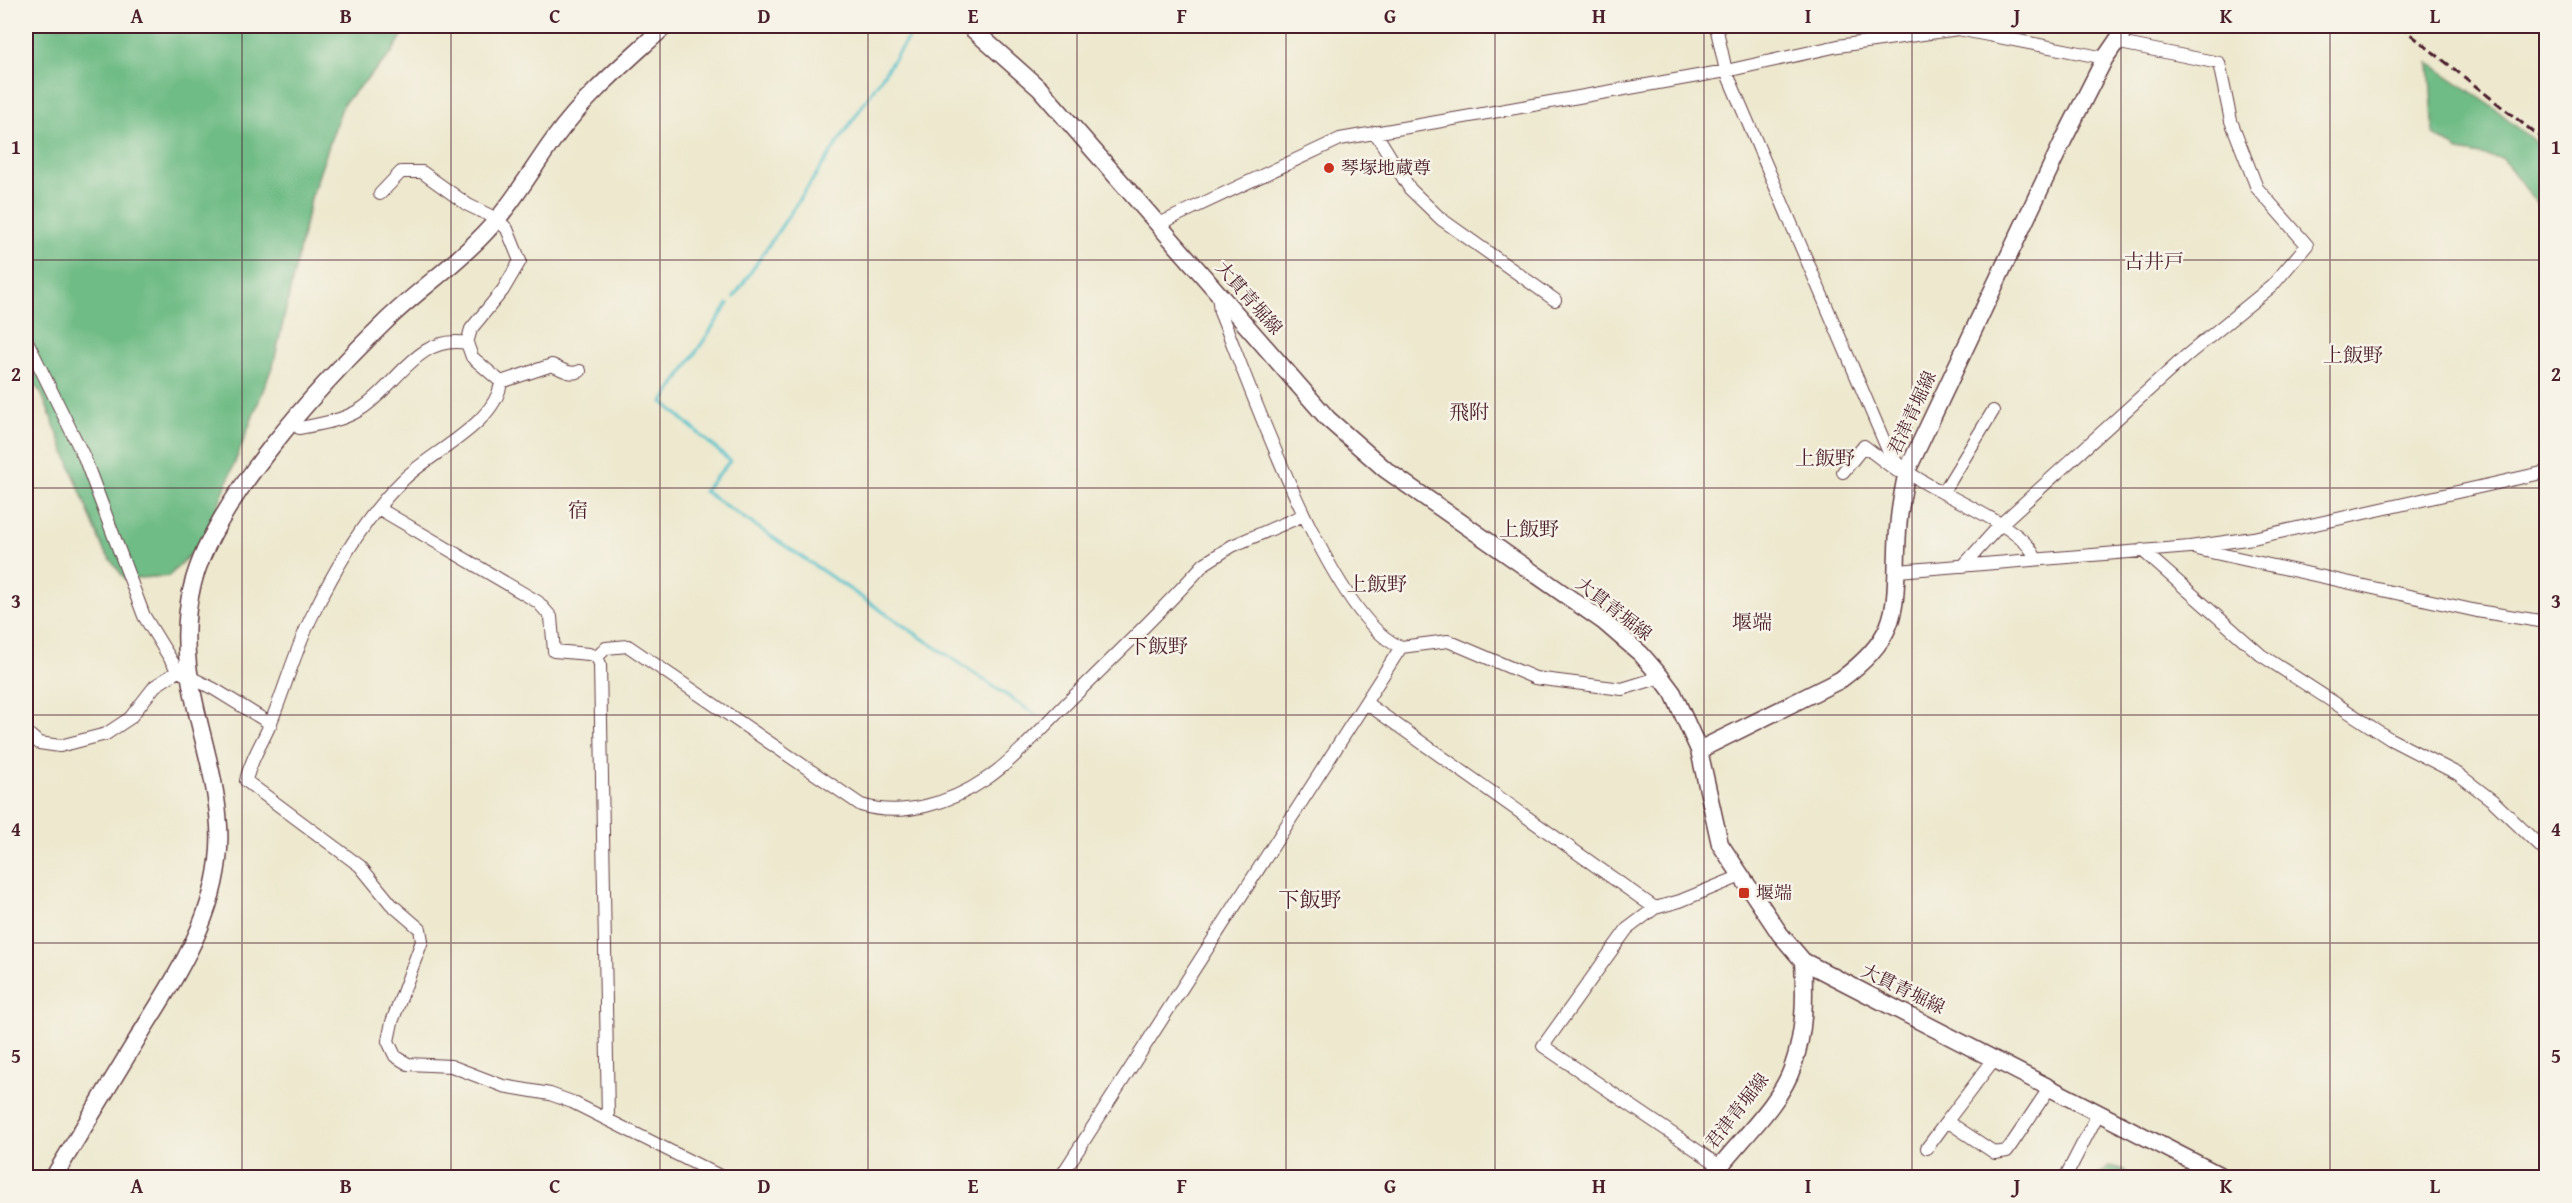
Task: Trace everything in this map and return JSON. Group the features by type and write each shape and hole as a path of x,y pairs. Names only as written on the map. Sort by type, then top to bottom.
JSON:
{"main road":[{"path":"53,1178 193,947 212,895 219,829 217,803 183,673 188,610 192,586 202,556 241,490 293,420 387,320 459,258 497,219 531,177 552,141 597,86 664,26"},
{"name":"大貫青堀線","path":"969,26 1041,89 1328,419 1386,470 1604,622 1641,654 1661,676 1673,693 1700,750 1717,834 1741,876 1780,934 1803,961 2225,1178"},
{"name":"君津青堀線","path":"1700,750 1840,680 1857,668 1878,645 1893,615 1896,601 1898,530 1906,474 2105,58 2127,26"},
{"name":"君津青堀線","path":"1715,1174 1771,1105 1793,1068 1801,1036 1803,961"}],"street":[{"path":"1716,26 1726,71 1887,448 1906,474"},
{"path":"1159,224 1340,139 1726,71 1838,46 1958,29 2105,58"},
{"path":"1963,566 2001,524 2186,356 2272,286 2307,245 2257,188 2231,121 2219,63 2115,42"},
{"path":"1375,132 1410,189 1441,219 1555,300"},
{"path":"380,194 397,174 415,170 428,175 485,216 497,219 507,229 520,261 503,290 471,329 467,343 472,357 501,382"},
{"path":"1218,292 1220,312 1304,515 1328,564 1351,598 1381,634 1401,647 1448,642 1535,678 1622,689 1661,676"},
{"path":"26,339 84,457 144,616 183,673 271,724"},
{"path":"293,420 299,428 344,418 363,408 412,360 428,349 452,340 467,343"},
{"path":"501,382 552,365 566,372 580,371"},
{"path":"501,382 500,391 483,415 461,436 405,477 378,508 344,559 313,613 271,724 248,770 246,781 252,788 280,804 314,833 360,866 391,904 420,929 422,940 392,1022 388,1041 395,1056 408,1065 451,1066 502,1086 550,1094 608,1118 724,1178"},
{"path":"1943,493 1993,411"},
{"path":"1843,472 1860,447 1867,446 1906,474 2001,524 2033,550 2035,558"},
{"path":"1898,571 2142,549 2190,547 2308,527 2547,472"},
{"path":"378,508 537,602 551,616 554,651 589,654 597,657 600,664 608,1118"},
{"path":"597,657 606,648 628,646 861,805 877,810 894,810 933,805 987,779 1046,725 1204,564 1232,546 1304,515"},
{"path":"2190,547 2405,596 2547,622"},
{"path":"2142,549 2261,655 2390,739 2458,774 2493,801 2547,852"},
{"path":"1060,1178 1401,647"},
{"path":"26,732 39,742 60,746 106,734 130,718 155,686 183,673"},
{"path":"1366,703 1654,908"},
{"path":"1715,1174 1543,1046 1627,929 1654,908 1680,901 1741,876"},
{"path":"1927,1148 1995,1058"},
{"path":"1947,1121 1995,1153 2007,1151 2050,1087"},
{"path":"2065,1178 2099,1112"}],"green space":[{"path":"26,26 408,26 391,54 343,104 311,198 274,362 205,539 169,576 125,579 104,551 41,392 26,377"},
{"path":"2429,63 2493,107 2546,151 2546,215 2503,159 2459,151 2434,135"},
{"path":"2110,1166 2124,1170 2130,1177 2097,1177"}],"waterway":[{"path":"734,297 916,26"},
{"path":"728,304 663,402 730,461 704,491 1036,715"}],"railway":[{"path":"2400,26 2546,142"}],"place":[{"name":"琴塚地蔵尊","path":"1329,168"},
{"name":"堰端","path":"1744,893"}],"district":[{"name":"古井戸","path":"2154,261"},
{"name":"上飯野","path":"2353,355"},
{"name":"飛附","path":"1469,412"},
{"name":"上飯野","path":"1825,458"},
{"name":"宿","path":"578,510"},
{"name":"上飯野","path":"1529,529"},
{"name":"上飯野","path":"1377,584"},
{"name":"堰端","path":"1752,622"},
{"name":"下飯野","path":"1158,646"},
{"name":"下飯野","path":"1310,900"}]}
